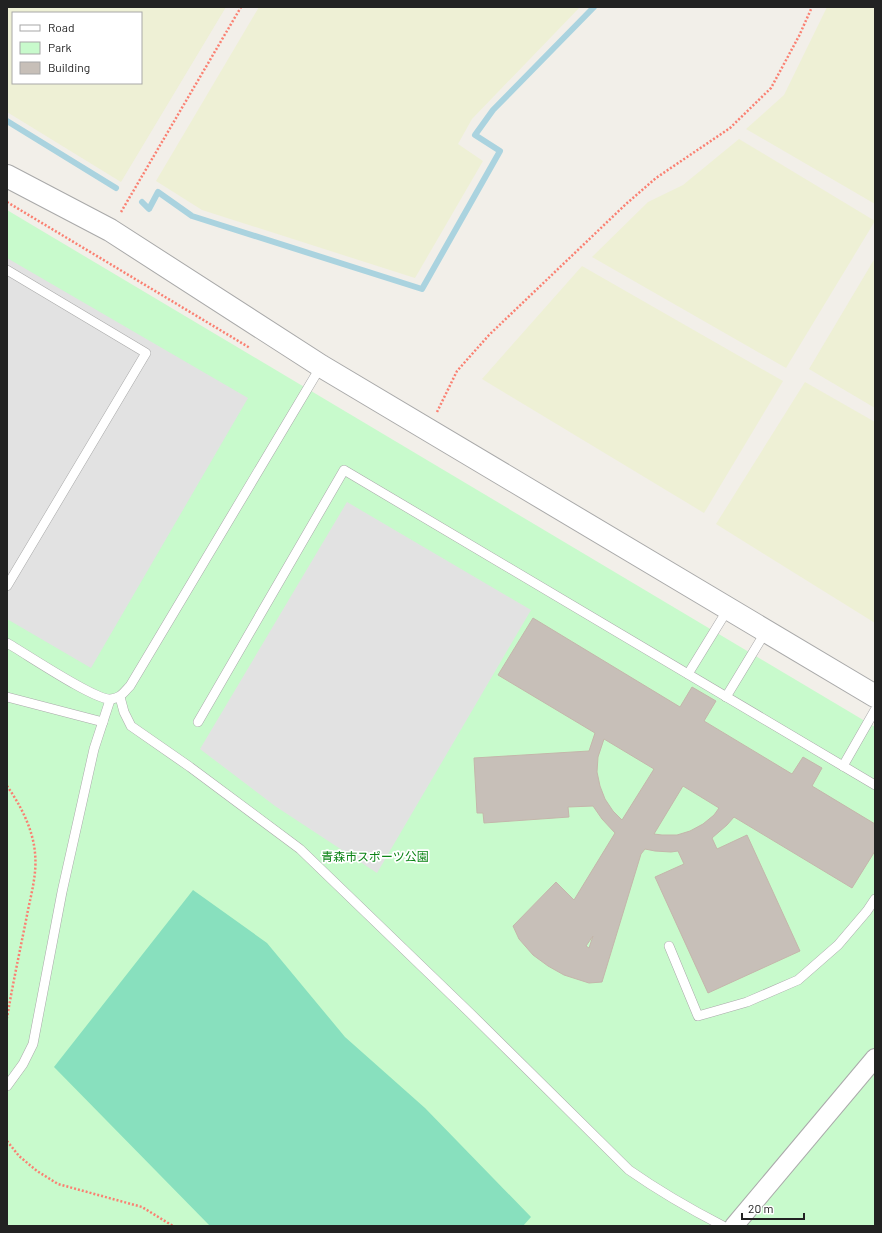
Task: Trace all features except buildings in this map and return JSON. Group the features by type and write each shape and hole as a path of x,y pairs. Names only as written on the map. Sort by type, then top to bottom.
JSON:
{"street":[{"path":"7,176 110,230 321,366 875,696"},
{"path":"734,1226 875,1058"}],"lane":[{"path":"7,270 146,353 7,586"},
{"path":"7,643 91,694 110,700 120,697 130,686 321,366"},
{"path":"198,722 344,470 875,786"},
{"path":"688,674 728,609"},
{"path":"726,697 766,631"},
{"path":"7,697 102,722"},
{"path":"120,697 124,712 131,726 190,767 300,849 464,1007 629,1170 664,1194 723,1226"},
{"path":"7,1086 23,1064 33,1044 62,892 94,749 110,700"},
{"path":"843,766 875,710"},
{"path":"669,946 698,1016 747,1002 798,980 838,945 867,911 875,899"}],"path":[{"path":"110,230 242,7"},
{"path":"428,430 457,371 490,335 626,204 656,178 730,128 770,88 799,36 812,7"},
{"path":"7,786 19,803 28,826 35,852 34,878 7,1018"},
{"path":"7,1141 19,1156 37,1171 58,1184 142,1207 173,1226"}],"green space":[{"path":"7,7 226,7 121,182 7,112"},
{"path":"259,7 580,7 472,119 458,144 483,161 415,278 202,210 156,181"},
{"path":"827,7 875,7 875,204 746,129 784,95"},
{"path":"739,139 875,221 786,368 592,257 648,202 683,185"},
{"name":"青森市スポーツ公園","path":"7,210 875,727 875,1226 7,1226"},
{"path":"875,258 875,408 809,369"},
{"path":"582,266 783,381 704,513 482,379"},
{"path":"805,382 875,422 875,623 716,524"},
{"path":"193,890 267,943 345,1037 425,1108 531,1217 523,1226 210,1226 54,1067"}],"shaded area":[{"path":"7,258 248,398 91,668 7,619"},
{"path":"347,502 531,610 377,873 275,806 200,749"}],"waterway":[{"path":"142,202 149,209 158,192 192,216 422,289 500,151 475,135 493,110 594,7"},
{"path":"7,121 116,188"}]}
